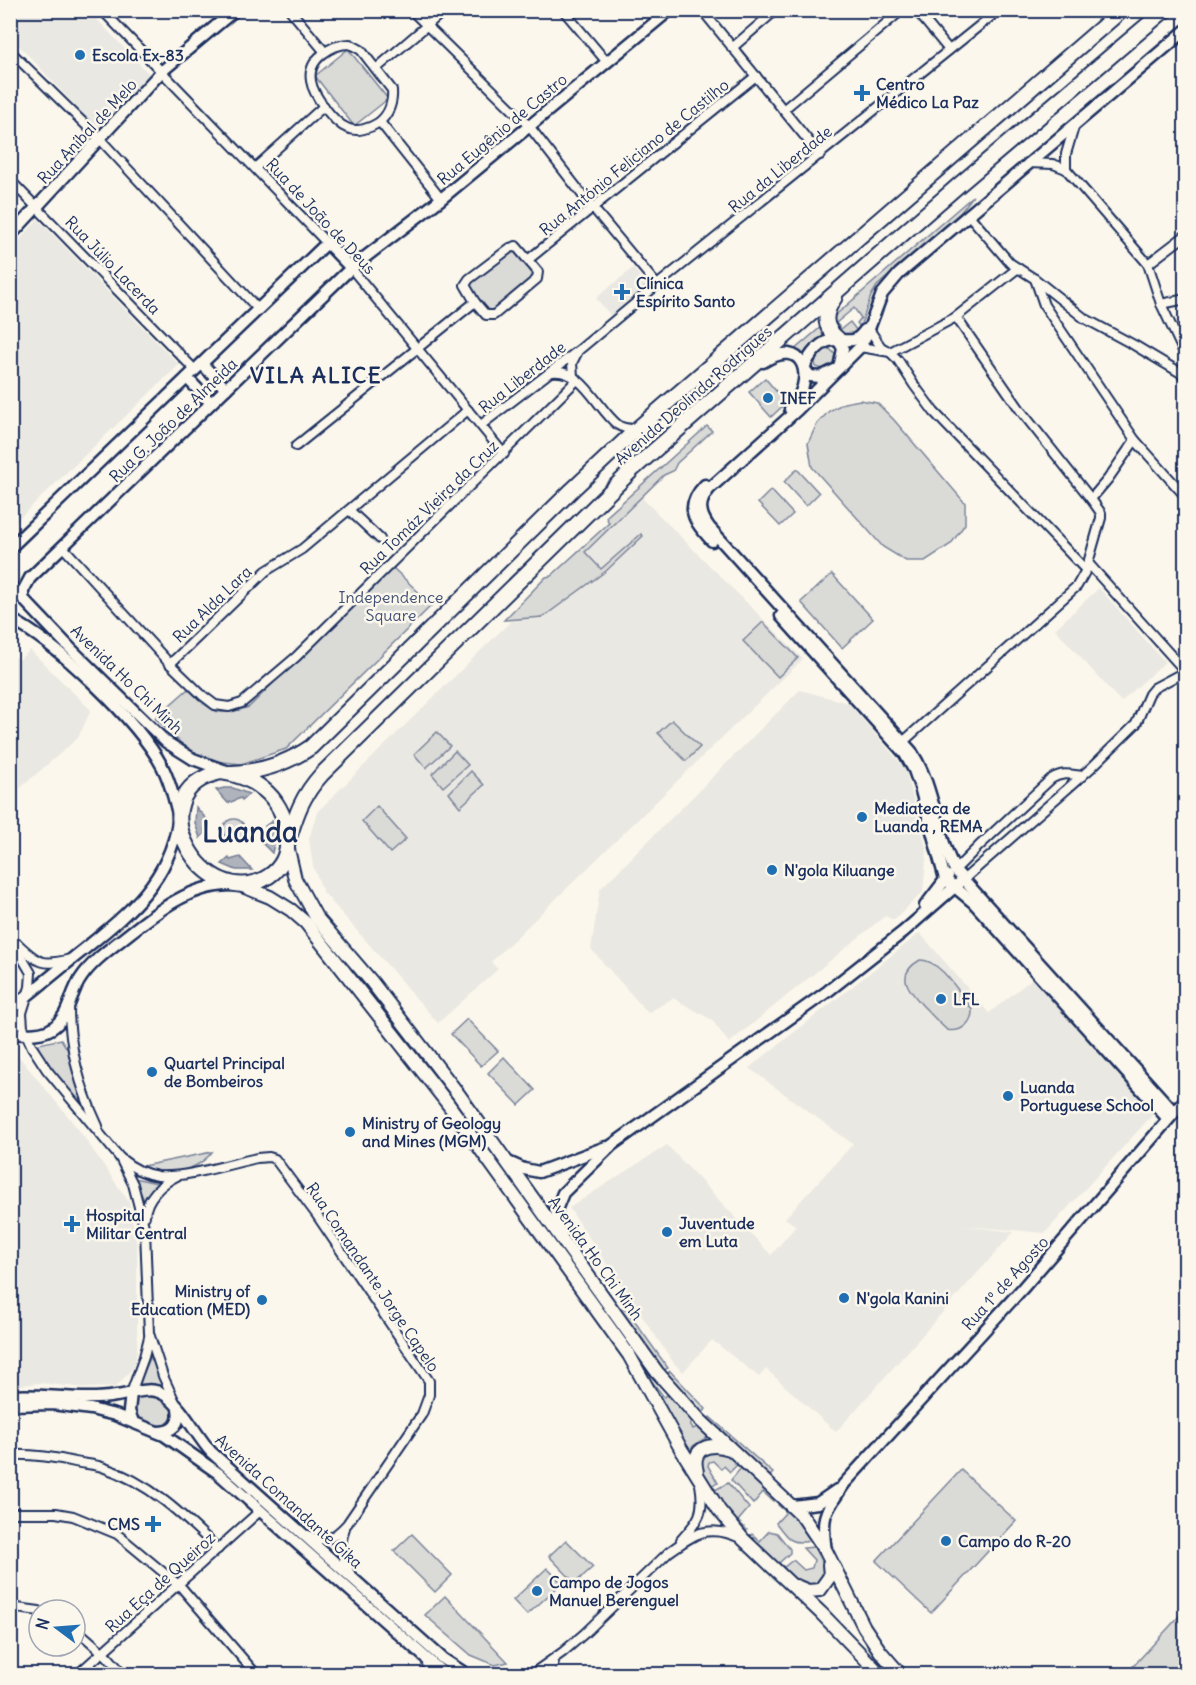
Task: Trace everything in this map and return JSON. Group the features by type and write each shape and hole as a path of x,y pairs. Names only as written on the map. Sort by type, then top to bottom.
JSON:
{"highway":[{"name":"Avenida Deolinda Rodrigues","path":"232,773 253,772 278,765 297,757 311,747 637,429 1122,10"},
{"name":"Avenida Deolinda Rodrigues","path":"287,844 301,802 309,788 633,469 1069,90 1165,10"},
{"path":"838,339 826,325 826,315 829,307 849,280"},
{"path":"232,773 253,782 272,797 286,825 287,844 285,858 274,872 253,883 240,885 215,876 196,861 184,842 179,819 185,795 195,783 211,775 232,773"}],"main road":[{"name":"Avenida Ho Chi Minh","path":"287,844 295,879 316,917 399,1015 657,1372 699,1419 793,1506 826,1551 864,1627 880,1651 900,1674"},
{"name":"Avenida Ho Chi Minh","path":"240,885 282,904 306,923 458,1118 629,1355 699,1480 719,1510 742,1539 790,1583 880,1674"},
{"path":"699,1480 695,1460 700,1450 710,1445 731,1449"},
{"path":"790,1583 808,1592 823,1587 830,1576 826,1551"}],"street":[{"name":"Rua de João de Deus","path":"102,10 351,268 504,454"},
{"name":"Rua Aníbal de Melo","path":"10,236 161,72 235,10"},
{"path":"290,10 324,51"},
{"path":"411,10 529,126 657,285"},
{"path":"377,68 445,10"},
{"path":"563,10 606,61"},
{"name":"Rua Eugênio de Castro","path":"351,268 441,199 670,10"},
{"path":"702,10 820,155"},
{"path":"732,48 776,10"},
{"path":"783,110 902,10"},
{"path":"916,10 949,50"},
{"name":"Rua da Liberdade","path":"579,350 999,10"},
{"path":"1171,1115 955,870 944,847 923,772 904,741 709,527 701,514 702,502 710,489 797,410 860,347 878,302 889,284 1185,30"},
{"path":"337,45 356,46 377,68 390,84 392,96 389,110 380,122 360,130 347,129 324,106 313,87 312,70 324,51 337,45"},
{"path":"10,51 99,138 258,309"},
{"name":"Rua António Feliciano de Castilho","path":"529,259 756,76"},
{"path":"255,168 324,106"},
{"path":"380,122 441,199"},
{"path":"1066,169 1068,141 1075,124"},
{"path":"1028,163 1053,165 1066,169 1148,264 1161,304 1184,354"},
{"name":"Rua Júlio Lacerda","path":"10,180 195,371"},
{"path":"968,214 1010,263 1035,279 1084,318 1185,376"},
{"path":"1148,264 1185,235"},
{"name":"Rua G. João de Almeida","path":"10,548 327,243"},
{"path":"513,246 519,248 529,259 538,272 535,281 494,315 486,315 466,289 465,285 469,279 513,246"},
{"name":"Rua G. João de Almeida","path":"10,618 17,617 23,612 23,591 30,578 351,268"},
{"path":"860,347 890,352 956,317 1018,268"},
{"path":"1035,279 1044,305 1135,440 1185,496"},
{"path":"1161,304 1185,299"},
{"path":"296,446 475,302"},
{"path":"904,741 1077,586 1087,566 1101,518 1101,513 1021,411 956,317"},
{"path":"870,324 855,340 828,341 816,349 804,368 806,379 804,387 793,406 703,487 694,502 693,516 702,529 905,754 921,787 945,879 974,903 1171,1115"},
{"path":"563,1241 556,1210 563,1193 612,1145 819,998 903,932 1082,776 1136,724 1154,688 1185,671 1087,566 934,412 902,365 890,352 880,347 870,324"},
{"path":"838,339 843,349 839,368"},
{"path":"575,378 572,363 579,350"},
{"name":"Rua Liberdade","path":"481,425 579,350"},
{"path":"735,379 780,353 793,355 810,376 820,378 839,368"},
{"path":"195,371 226,389"},
{"path":"195,371 211,404"},
{"path":"551,373 562,372 575,378 619,427 620,446"},
{"name":"Rua Tomáz Vieira da Cruz","path":"63,547 170,664 202,695 215,705 229,707 242,703 296,657 504,454 575,378"},
{"name":"Rua Alda Lara","path":"170,664 256,579 302,549 468,410"},
{"path":"619,427 637,429"},
{"path":"1090,499 1108,479 1135,440"},
{"path":"349,510 380,539"},
{"path":"10,585 23,598"},
{"name":"Avenida Ho Chi Minh","path":"23,598 38,616 166,742 193,759 232,773"},
{"name":"Avenida Ho Chi Minh","path":"10,618 36,634 68,661 100,691 150,747 170,784 179,819"},
{"path":"903,932 930,901 945,879 1051,779 1065,773 1082,776"},
{"path":"10,1009 127,912 156,880 174,844 179,819"},
{"path":"930,901 938,876 938,856"},
{"path":"10,1033 26,1034 46,1031 56,1026 85,972 108,950 160,910 195,891 225,885 240,885"},
{"path":"11,937 35,960 52,963 73,958"},
{"path":"11,937 31,973 30,987 22,1013 26,1034 41,1062 120,1158 133,1185 145,1230 149,1333 144,1357 131,1393 129,1411 134,1422"},
{"path":"69,1004 73,1048 89,1106 104,1138"},
{"name":"Rua 1º de Agosto","path":"844,1484 1022,1289 1185,1099"},
{"path":"505,1160 528,1171 544,1172 612,1145"},
{"name":"Rua Comandante Jorge Capelo","path":"120,1158 136,1169 150,1174 181,1174 257,1158 275,1159 316,1214 429,1381 429,1395 422,1414 347,1524 335,1536 327,1540 313,1538 299,1530"},
{"name":"Rua Comandante Jorge Capelo","path":"145,1230 145,1211 153,1195 165,1183 181,1174"},
{"path":"149,1333 163,1376 177,1406 179,1417 177,1424 165,1432 156,1432"},
{"name":"Avenida Comandante Gika","path":"10,1396 92,1398 156,1390 177,1406 211,1452 443,1659 466,1674"},
{"name":"Avenida Comandante Gika","path":"10,1405 30,1403 90,1409 115,1415 156,1432 202,1460 444,1674"},
{"path":"10,1455 53,1456 99,1466 129,1478 147,1487 178,1510 218,1549"},
{"path":"545,1674 563,1652 695,1525 700,1515 702,1495 699,1480"},
{"path":"793,1506 818,1503 844,1484"},
{"path":"826,1551 823,1522 828,1509 844,1484"},
{"name":"Rua Eça de Queiroz","path":"78,1674 261,1510"},
{"path":"10,1513 64,1515 117,1534 178,1585 256,1674"},
{"name":"Rua Comandante Jorge Capelo","path":"347,1524 341,1542 342,1552 344,1562 358,1584"},
{"path":"669,1552 694,1534 718,1530 742,1539"},
{"path":"10,1607 27,1609"},
{"path":"87,1638 123,1674"},
{"path":"532,1674 563,1652"},
{"path":"426,1656 429,1674"}],"shaded area":[{"name":"Escola Ex-83","path":"11,10 89,11 149,74 98,130 11,37"},
{"path":"38,219 179,365 11,526 11,250"},
{"name":"Clínica Espírito Santo","path":"633,268 648,286 611,316 596,298"},
{"path":"639,495 803,659 491,962 498,969 438,1023 323,892 313,866 309,839 317,812"},
{"path":"1099,588 1165,662 1121,702 1055,629"},
{"path":"30,650 91,710 78,738 11,796 10,654 19,660"},
{"name":"N'gola Kiluange","path":"800,690 848,703 905,768 927,851 923,892 894,920 885,916 729,1043 712,1020 673,998 648,1013 591,949 600,889"},
{"path":"233,788 249,794 242,800 241,798 228,803 216,790"},
{"path":"196,807 208,821 204,830 206,832 200,838 195,823"},
{"path":"272,821 276,836 272,853 260,841 266,829 265,826"},
{"path":"240,857 252,870 236,870 222,864 229,858 230,860"},
{"path":"920,933 989,1013 1033,978 1155,1112 1045,1233 956,1225 1014,1232 836,1432 766,1369 759,1377 712,1340 683,1372 673,1362 569,1208 667,1145 771,1255 796,1226 785,1218 853,1144 749,1068"},
{"name":"Hospital Militar Central","path":"11,1047 79,1130 129,1202 137,1246 137,1352 133,1368 116,1387 87,1388 40,1383 11,1386"}],"green space":[{"path":"348,49 388,99 354,126 315,76"},
{"path":"973,196 961,212 877,286 860,327 857,323 861,318 854,308 836,323 841,329 850,322 857,331 848,335 839,334 831,319"},
{"path":"514,247 536,275 489,314 466,285"},
{"path":"821,327 827,337 803,358 793,351"},
{"path":"830,349 835,354 833,363 823,369 816,367 818,355"},
{"name":"INEF","path":"765,378 786,403 771,417 749,392"},
{"path":"860,400 877,403 965,503 965,524 951,544 925,561 906,561 883,547 812,467 808,443 817,424 829,411 844,403"},
{"path":"707,426 712,431 677,463 673,471 664,475 585,552 601,569 641,534 643,536 606,571 543,617 504,620 546,577 551,576 609,523 606,517"},
{"path":"797,469 819,493 806,506 784,482"},
{"path":"771,490 793,514 780,526 758,503"},
{"name":"Independence Square","path":"391,566 432,605 286,749 241,764 206,760 182,744 155,718 188,689 215,711 229,712 249,707"},
{"path":"832,574 873,619 842,648 801,602"},
{"path":"763,622 798,658 778,677 743,641"},
{"path":"672,720 700,747 686,761 658,733"},
{"path":"437,732 450,746 426,768 414,754"},
{"path":"455,751 468,765 443,787 432,774"},
{"path":"471,771 484,785 460,807 449,793"},
{"path":"377,806 406,839 390,853 362,821"},
{"path":"234,819 242,822 245,830 242,838 234,841 226,838 223,830 226,822"},
{"name":"LFL","path":"920,960 935,965 942,971 972,1009 970,1019 965,1026 957,1030 947,1030 913,994 906,983 906,977 912,966"},
{"path":"467,1019 498,1051 481,1066 451,1034"},
{"path":"61,1039 71,1055 81,1105 38,1054 39,1044"},
{"path":"504,1057 535,1090 519,1105 488,1073"},
{"path":"212,1152 205,1160 188,1169 158,1171 138,1167"},
{"path":"134,1178 157,1183 144,1200"},
{"path":"625,1308 668,1368 664,1370 621,1310"},
{"path":"151,1356 165,1393 136,1390"},
{"path":"635,1359 664,1397 667,1395 694,1422 690,1425 693,1429 699,1426 709,1436 693,1446 689,1455"},
{"path":"670,1371 706,1409 703,1413 667,1374"},
{"path":"148,1391 172,1402 175,1416 167,1428 159,1431 135,1422 134,1400 139,1393"},
{"path":"710,1417 773,1473 770,1476 707,1421"},
{"path":"720,1449 732,1457 793,1513 809,1536 826,1569 823,1580 813,1587 802,1585 739,1528 722,1507 701,1468 701,1462 709,1450","holes":["713,1461 721,1469 724,1466 730,1472 737,1465 741,1468 731,1480 753,1504 763,1492 773,1501 775,1498 781,1502 778,1505 786,1512 776,1523 790,1540 811,1541 814,1547 803,1548 814,1560 812,1568 804,1570 793,1560 784,1567 779,1563 790,1553 790,1549 777,1533 769,1531 760,1541 752,1534 749,1537 745,1532 747,1530 738,1521 749,1508 728,1483 715,1490 712,1485 718,1483 708,1466 709,1462"]},
{"name":"Campo do R-20","path":"961,1470 1016,1521 931,1613 876,1561"},
{"path":"412,1534 452,1575 435,1592 394,1551"},
{"path":"566,1540 593,1567 575,1583 549,1556"},
{"name":"Campo de Jogos Manuel Berenguel","path":"547,1568 562,1583 527,1615 513,1600"},
{"path":"445,1596 508,1662 495,1665 471,1655 425,1615"},
{"path":"1183,1612 1186,1614 1185,1674 1126,1674"}],"place":[{"name":"Escola Ex-83","path":"80,55"},
{"name":"Centro Médico La Paz","path":"862,93"},
{"name":"Clínica Espírito Santo","path":"622,292"},
{"name":"INEF","path":"768,398"},
{"name":"Mediateca de Luanda , REMA","path":"862,817"},
{"name":"N'gola Kiluange","path":"772,870"},
{"name":"LFL","path":"941,999"},
{"name":"Quartel Principal de Bombeiros","path":"152,1072"},
{"name":"Luanda Portuguese School","path":"1008,1096"},
{"name":"Ministry of Geology and Mines (MGM)","path":"350,1132"},
{"name":"Hospital Militar Central","path":"72,1224"},
{"name":"Juventude em Luta","path":"667,1232"},
{"name":"N'gola Kanini","path":"844,1298"},
{"name":"Ministry of Education (MED)","path":"262,1300"},
{"name":"CMS","path":"153,1524"},
{"name":"Campo do R-20","path":"946,1541"},
{"name":"Campo de Jogos Manuel Berenguel","path":"537,1591"}],"district":[{"name":"VILA ALICE","path":"316,375"},
{"name":"Luanda","path":"250,832"}]}
